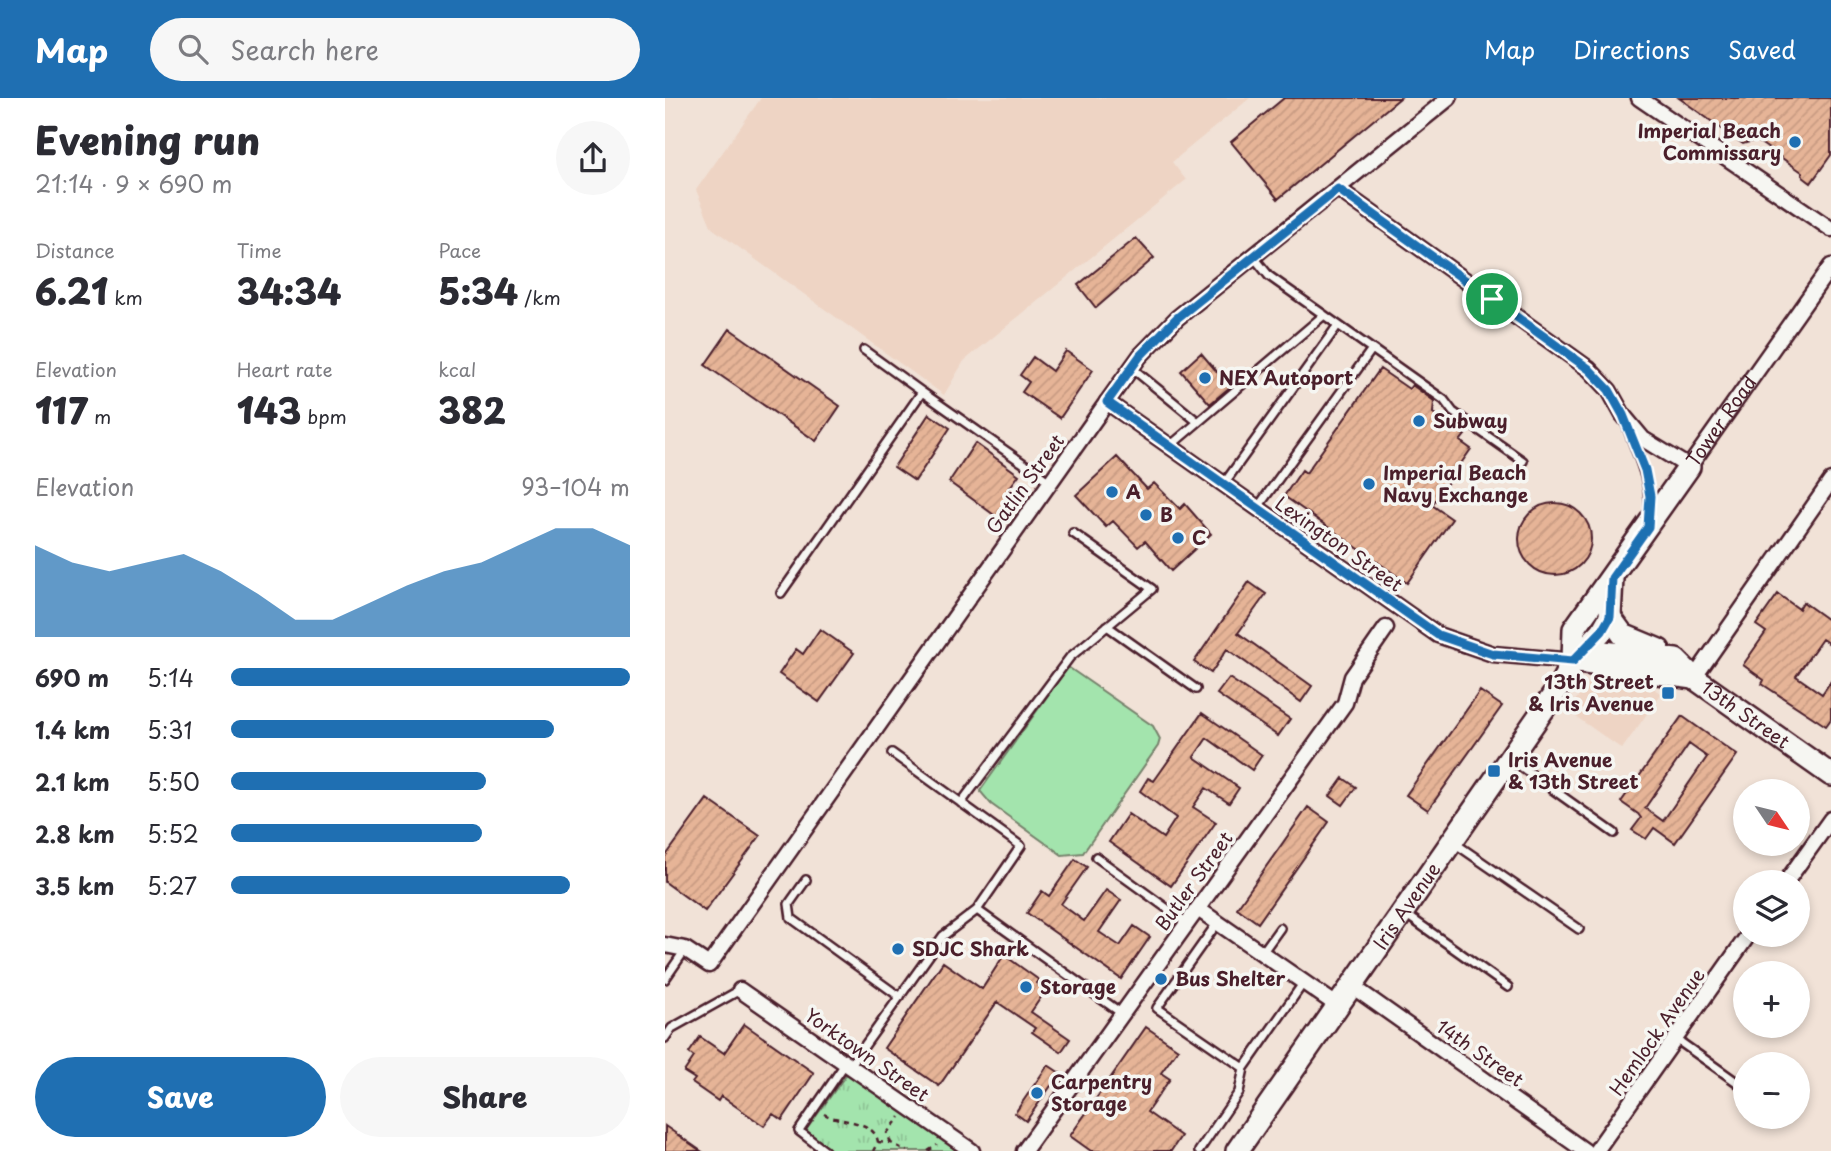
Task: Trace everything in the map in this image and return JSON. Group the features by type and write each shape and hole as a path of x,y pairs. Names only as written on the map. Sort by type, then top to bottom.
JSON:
{"street":[{"name":"Gatlin Street","path":"685,949 709,965 1132,368 1177,318 1449,98"},
{"path":"1639,98 1831,229"},
{"path":"1338,189 1589,369 1609,390 1623,415 1643,439 1689,467"},
{"name":"Tower Road","path":"1573,661 1602,631 1604,608 1612,578 1831,266"},
{"name":"Lexington Street","path":"1107,402 1438,635 1493,654 1573,661"},
{"path":"1694,678 1831,481"},
{"name":"13th Street","path":"1604,608 1623,635 1676,660 1694,678 1831,775"},
{"name":"Butler Street","path":"1024,1151 1345,703 1352,677 1386,628"},
{"path":"1573,661 1603,652 1676,660"},
{"name":"13th Street","path":"1573,661 1694,678"},
{"name":"Iris Avenue","path":"1237,1151 1559,687 1573,661"},
{"path":"1795,870 1831,819"},
{"path":"1198,909 1338,1006"},
{"path":"665,945 685,949"},
{"name":"Hemlock Avenue","path":"1596,1151 1740,947"},
{"name":"14th Street","path":"1352,986 1585,1151"},
{"name":"Yorktown Street","path":"740,989 972,1151"}],"lane":[{"path":"1253,256 1269,276 1523,461"},
{"path":"1169,446 1324,315"},
{"path":"1223,485 1338,325"},
{"path":"864,349 1049,482"},
{"path":"1257,509 1372,349"},
{"path":"1132,368 1198,422"},
{"path":"781,593 922,392"},
{"path":"1623,415 1645,470 1650,496 1648,527"},
{"path":"961,803 1070,657 1152,589 1073,533"},
{"path":"1107,626 1196,689"},
{"path":"826,1151 799,1131 943,936 977,910 1021,846 892,753"},
{"path":"1510,758 1614,833"},
{"path":"1452,841 1579,929"},
{"path":"1096,857 1188,923"},
{"path":"806,880 789,904 791,918 900,997"},
{"path":"977,910 1121,1013"},
{"path":"1403,913 1508,987"},
{"path":"1218,922 1157,1008 1244,1069"},
{"path":"1262,953 1280,928"},
{"path":"665,979 685,949"},
{"path":"1199,1151 1239,1092 1244,1069 1304,981"},
{"path":"665,1038 672,1028 740,989"},
{"path":"1675,1038 1733,1079"}],"path":[{"path":"887,1133 908,1107"},
{"path":"824,1114 836,1120 852,1121 877,1133 887,1133"},
{"path":"873,1151 879,1142 877,1133"},
{"path":"887,1133 891,1143"},
{"path":"879,1142 891,1143 907,1151"}],"shaded area":[{"path":"761,98 1250,98 1172,162 1186,180 964,361 944,395 712,228 696,190"},
{"path":"1587,684 1651,686 1661,694 1622,749 1568,711"}],"green space":[{"path":"1068,667 1153,726 1160,739 1158,746 1083,853 1062,855 991,804 980,791"},
{"path":"848,1072 958,1151 829,1151 804,1133"}],"building":[{"path":"1284,98 1400,98 1278,199 1231,142"},
{"name":"Imperial Beach Commissary","path":"1679,98 1831,98 1831,155 1811,183 1803,177 1802,172 1756,140 1743,144"},
{"path":"1136,238 1154,258 1096,308 1078,285"},
{"path":"730,329 840,406 816,441 705,365"},
{"path":"1066,351 1093,370 1060,418 1022,392 1029,382 1020,375 1033,357 1052,371"},
{"name":"NEX Autoport","path":"1201,353 1230,387 1210,404 1181,371"},
{"name":"Imperial Beach Navy Exchange","path":"1380,369 1409,389 1412,385 1434,401 1433,413 1465,435 1460,441 1471,449 1432,505 1452,519 1407,583 1284,496 1302,470 1306,473"},
{"path":"929,414 950,428 915,481 894,467"},
{"path":"975,443 1019,475 1007,491 1017,499 1001,520 949,482"},
{"path":"1117,457 1147,489 1154,483 1180,509 1185,504 1211,534 1171,571 1145,541 1138,547 1113,521 1106,527 1076,495"},
{"path":"1562,503 1581,513 1589,525 1589,553 1581,565 1569,573 1548,575 1529,565 1521,553 1519,532 1529,513 1541,505"},
{"path":"1249,582 1266,594 1238,633 1312,686 1301,702 1227,649 1211,673 1194,662"},
{"path":"1778,594 1799,609 1803,602 1831,622 1831,645 1822,639 1796,676 1822,694 1831,681 1831,719 1826,726 1762,684 1764,680 1743,665 1766,632 1756,625"},
{"path":"820,629 854,653 819,702 779,674 796,649 803,654"},
{"path":"1229,678 1290,719 1278,736 1217,694"},
{"path":"1480,691 1502,706 1428,810 1406,795"},
{"path":"1202,713 1262,755 1252,770 1207,738 1194,757 1239,788 1229,803 1206,788 1193,807 1216,822 1171,886 1109,842 1128,814 1163,838 1176,818 1140,791 1148,778 1154,781"},
{"path":"1682,716 1737,755 1675,843 1654,828 1646,839 1632,830 1641,818 1621,802","holes":["1689,744 1707,757 1663,821 1645,808"]},
{"path":"1343,778 1356,787 1343,805 1330,796"},
{"path":"707,799 760,836 705,911 665,882 665,857"},
{"path":"1308,807 1329,822 1258,923 1237,908"},
{"path":"1075,859 1087,867 1061,904 1084,921 1106,890 1121,900 1099,932 1120,946 1134,926 1150,937 1121,979 1027,913 1042,891 1049,896"},
{"path":"1004,955 1039,980 1037,983 1046,990 1031,1012 1070,1039 1061,1052 1032,1032 1035,1028 997,1002 939,1086 884,1048 943,962 982,989"},
{"path":"744,1024 814,1073 782,1120 773,1114 764,1126 721,1096 718,1101 692,1083 695,1079 684,1072 694,1057 689,1053 700,1037 724,1053"},
{"path":"1146,1027 1178,1049 1161,1073 1170,1079 1147,1112 1181,1136 1171,1151 1091,1151 1070,1136"},
{"name":"Carpentry Storage","path":"1048,1065 1060,1073 1026,1121 1015,1113"},
{"path":"665,1126 701,1151 665,1151"}],"place":[{"name":"Imperial Beach Commissary","path":"1795,142"},
{"name":"NEX Autoport","path":"1205,378"},
{"name":"Subway","path":"1419,421"},
{"name":"Imperial Beach Navy Exchange","path":"1369,484"},
{"name":"A","path":"1112,492"},
{"name":"B","path":"1146,515"},
{"name":"C","path":"1178,538"},
{"name":"13th Street & Iris Avenue","path":"1668,693"},
{"name":"Iris Avenue & 13th Street","path":"1494,771"},
{"name":"SDJC Shark","path":"898,949"},
{"name":"Bus Shelter","path":"1161,979"},
{"name":"Storage","path":"1026,987"},
{"name":"Carpentry Storage","path":"1037,1093"}],"route":[{"path":"1338,189 1492,299 1589,369 1609,390 1623,415 1645,470 1650,496 1648,527 1612,578 1610,617 1602,631 1573,661 1493,654 1466,647 1438,635 1107,402 1140,356 1177,318 1338,189"}]}
